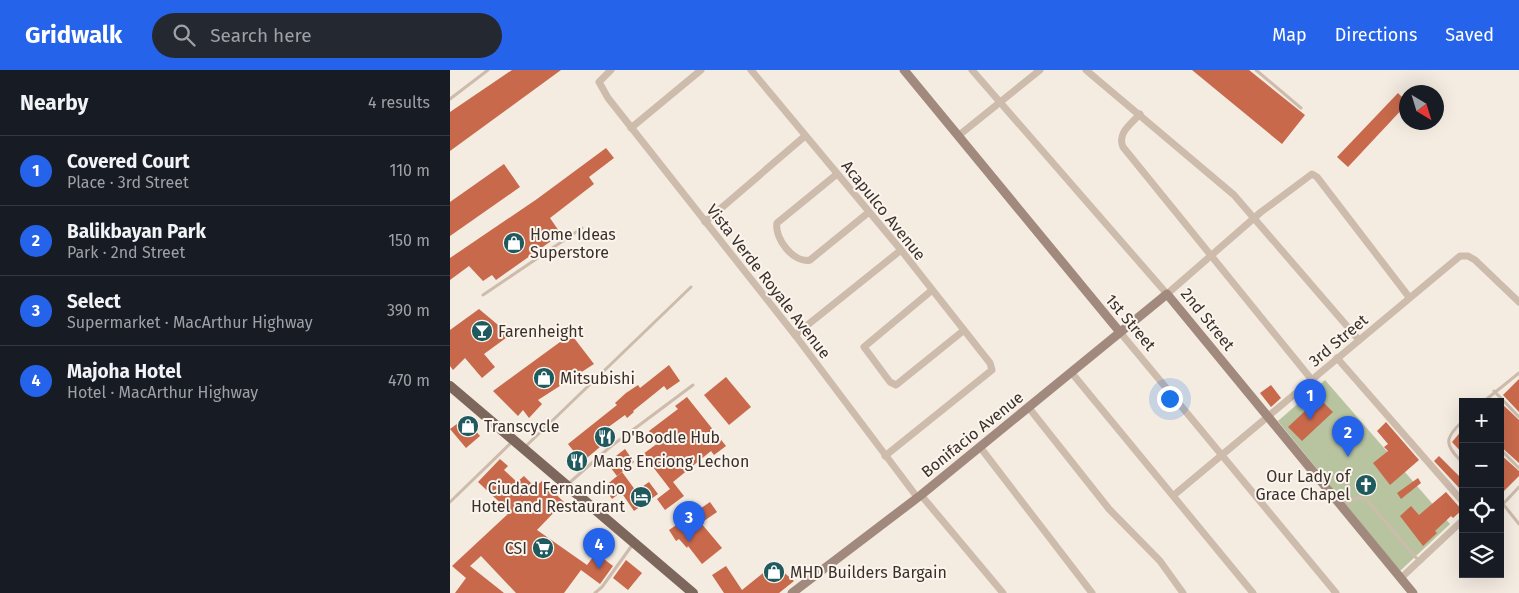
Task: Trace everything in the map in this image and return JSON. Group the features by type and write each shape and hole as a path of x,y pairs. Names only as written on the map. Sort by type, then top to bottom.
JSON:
{"main road":[{"path":"451,389 693,593"}],"street":[{"name":"Vista Verde Royale Avenue","path":"612,70 600,82 630,128 795,335 885,456 1003,593"},
{"path":"630,128 701,70"},
{"name":"Acapulco Avenue","path":"750,70 869,212 990,363 992,370 885,456"},
{"name":"1st Street","path":"904,70 1336,593"},
{"name":"2nd Street","path":"972,70 1167,294 1413,593"},
{"path":"958,136 1040,70"},
{"path":"1086,70 1226,188 1255,218 1359,340"},
{"path":"1140,114 1121,136 1123,148 1312,380"},
{"path":"705,222 806,136"},
{"path":"837,174 777,223 776,230 780,239 798,260 803,262 810,260 869,212"},
{"path":"1167,294 1304,178 1314,175 1409,297"},
{"path":"795,335 900,250"},
{"name":"3rd Street","path":"1174,495 1456,258 1464,255 1475,260 1519,302"},
{"path":"931,291 864,348 884,374 896,385 963,330"},
{"name":"Bonifacio Avenue","path":"792,593 980,448 1167,294"},
{"path":"1337,358 1459,497"},
{"path":"1071,372 1253,593"},
{"path":"1029,408 1109,509 1160,561 1184,593"},
{"path":"980,448 1092,593"},
{"path":"1401,578 1459,524"}],"lane":[{"path":"450,99 488,70"},
{"path":"1256,70 1301,108"},
{"path":"483,295 582,228"},
{"path":"523,449 691,287"},
{"path":"1487,398 1519,373"},
{"path":"566,486 610,447 693,385"},
{"path":"1494,391 1519,417"},
{"path":"1459,425 1453,430 1448,442 1448,447 1459,459"},
{"path":"450,502 513,440"},
{"path":"1504,453 1519,468"},
{"path":"1504,500 1519,488"},
{"path":"1342,506 1357,498 1366,499 1419,562"},
{"path":"1504,505 1519,524"},
{"path":"595,593 602,587 633,543"}],"green space":[{"path":"1325,380 1450,524 1400,571 1278,421"}],"building":[{"path":"512,70 561,70 450,151 450,112"},
{"path":"1192,70 1249,70 1305,115 1282,144"},
{"path":"1398,93 1399,112 1348,167 1337,157"},
{"path":"606,148 614,158 589,177 594,184 550,218 561,234 496,280 492,275 483,281 469,266 450,280 450,258 537,199"},
{"path":"504,164 520,187 450,236 450,202"},
{"path":"479,309 510,335 484,354 495,367 482,378 465,358 453,370 450,366 450,330"},
{"path":"571,334 594,364 538,400 542,404 529,418 523,410 518,416 493,391"},
{"path":"669,365 680,381 667,390 664,386 627,418 625,415 607,428 613,436 575,468 567,459 575,453 568,444 617,405 615,403 626,393 638,385 640,388"},
{"path":"726,377 751,407 729,425 704,395"},
{"path":"1519,379 1519,412 1503,395"},
{"path":"1271,385 1281,398 1271,407 1260,393"},
{"path":"687,397 726,446 714,455 711,451 673,482 684,496 665,510 657,499 670,489 643,454 658,443 649,431 678,409 675,406"},
{"path":"1319,398 1333,412 1302,441 1288,427"},
{"path":"1504,406 1519,420 1519,463 1504,450"},
{"path":"465,418 480,436 466,448 450,429"},
{"path":"1386,422 1419,460 1390,485 1373,463 1388,451 1384,447 1388,444 1377,431"},
{"path":"1459,434 1459,450 1452,442"},
{"path":"625,449 634,462 617,476 607,463"},
{"path":"1439,456 1459,476 1459,488 1434,461"},
{"path":"1504,458 1519,471 1519,476 1504,491"},
{"path":"500,459 508,466 504,470 517,482 524,476 535,487 542,481 564,502 537,530 587,565 596,553 613,566 600,584 581,570 564,593 516,593 481,556 470,566 504,593 455,593 466,578 452,566 510,512 478,482"},
{"path":"622,472 636,491 649,482 658,494 634,511 621,492 612,499 604,487"},
{"name":"Our Lady of Grace Chapel","path":"1367,476 1374,482 1373,491 1364,494 1357,488 1359,479"},
{"path":"1418,478 1421,483 1401,499 1397,493"},
{"path":"1446,492 1459,507 1459,513 1453,518 1451,516 1423,546 1400,516 1411,506 1419,515"},
{"path":"710,502 717,512 701,523 722,548 702,564 688,546 687,548 679,539 676,541 669,530"},
{"path":"626,560 642,573 628,590 613,578"},
{"name":"MHD Builders Bargain","path":"774,564 794,581 779,593 724,593 712,575 726,566 742,590"}],"place":[{"name":"Home Ideas Superstore","path":"514,243"},
{"name":"Farenheight","path":"482,331"},
{"name":"Mitsubishi","path":"544,378"},
{"name":"Covered Court","path":"1310,420"},
{"name":"Transcycle","path":"468,426"},
{"name":"D'Boodle Hub","path":"605,437"},
{"name":"Balikbayan Park","path":"1348,457"},
{"name":"Mang Enciong Lechon","path":"577,461"},
{"name":"Our Lady of Grace Chapel","path":"1366,485"},
{"name":"Ciudad Fernandino Hotel and Restaurant","path":"641,497"},
{"name":"Select","path":"689,542"},
{"name":"CSI","path":"543,548"},
{"name":"Majoha Hotel","path":"599,569"},
{"name":"MHD Builders Bargain","path":"774,572"}]}
